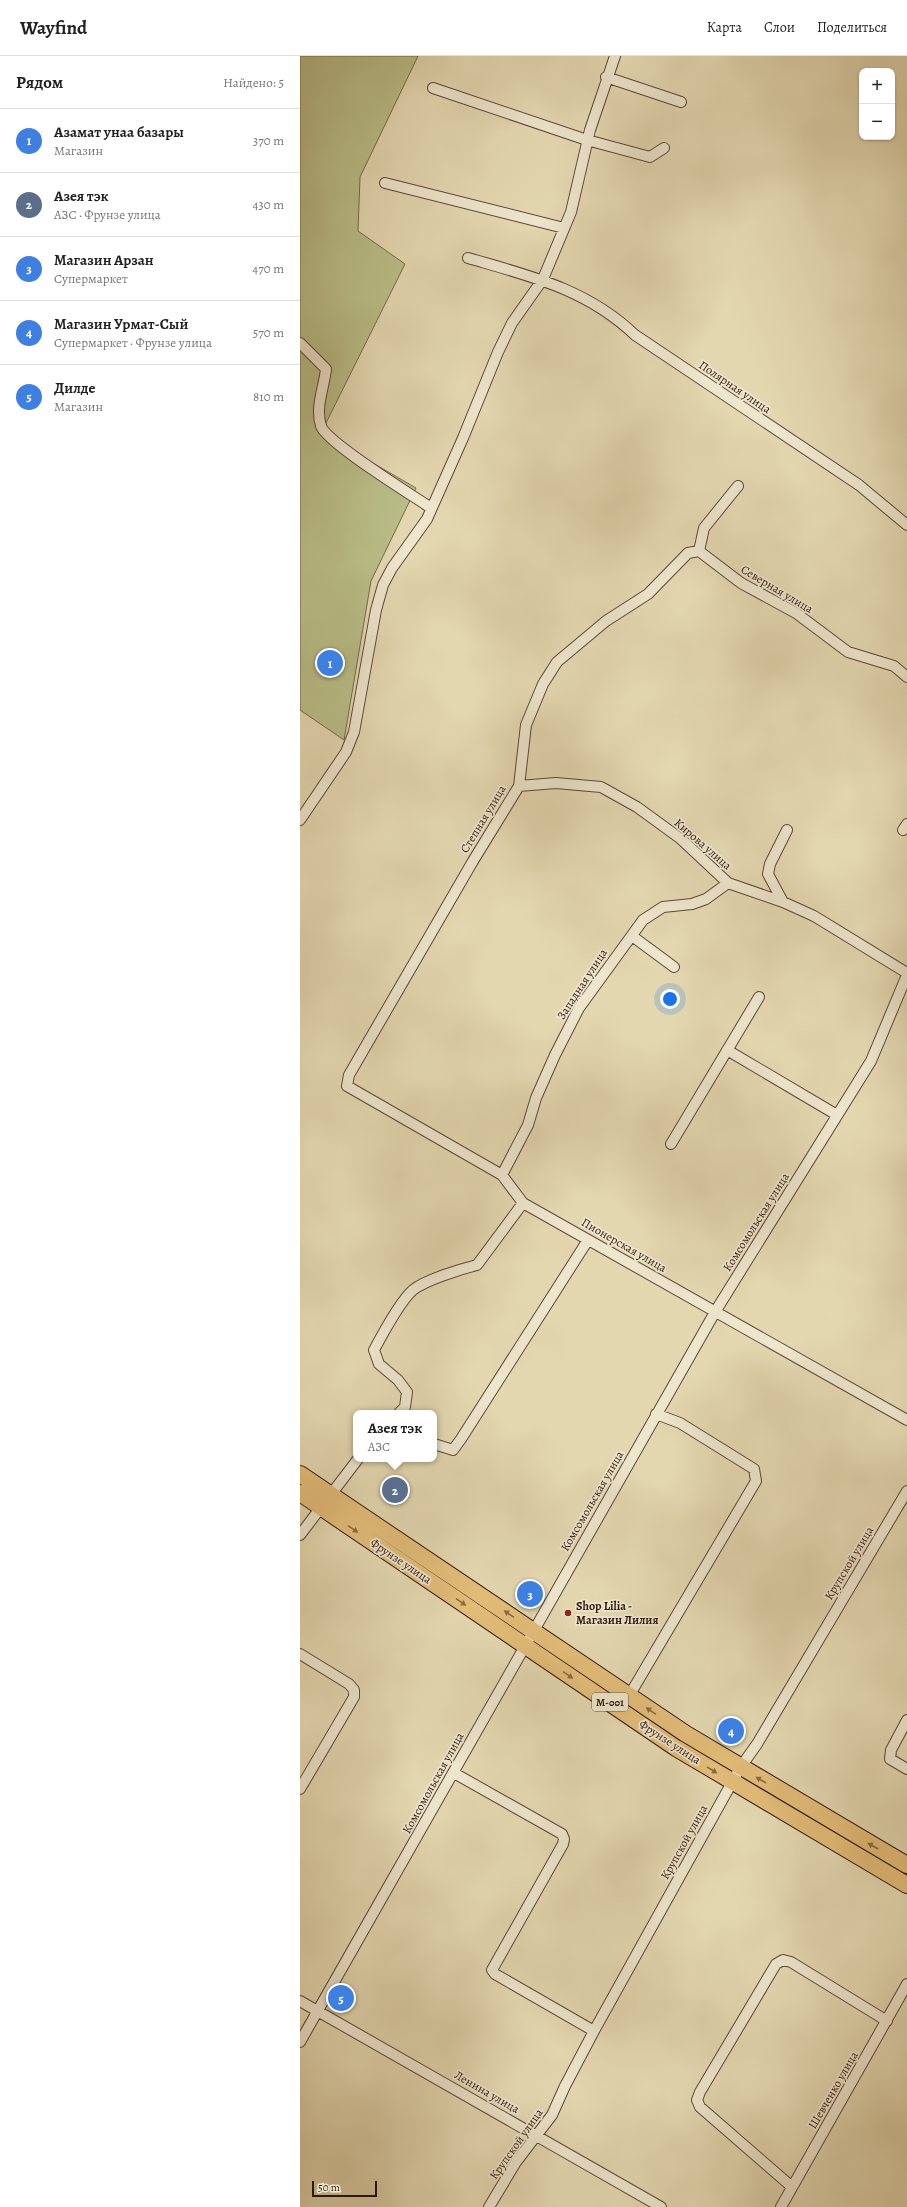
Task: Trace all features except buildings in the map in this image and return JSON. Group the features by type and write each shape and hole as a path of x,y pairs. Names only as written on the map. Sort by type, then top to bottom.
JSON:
{"main road":[{"name":"M-001","path":"300,1474 330,1494"},
{"name":"M-001","path":"300,1493 321,1507"},
{"name":"Фрунзе улица","path":"330,1494 629,1696 740,1768 907,1865"},
{"name":"Фрунзе улица","path":"321,1507 676,1748 907,1885"}],"street":[{"path":"300,820 346,752 354,732 376,610 383,585 431,508 512,323 543,280 571,212 587,140 606,77 615,56"},
{"path":"606,77 681,102"},
{"path":"433,88 587,140 650,156 664,148"},
{"path":"385,183 564,228"},
{"name":"Полярная улица","path":"468,258 543,280 579,294 621,322 635,335 859,485 907,525"},
{"path":"300,343 326,369 321,387 320,409 321,427 326,434 344,449 431,508"},
{"path":"699,552 704,528 738,486"},
{"name":"Северная улица","path":"699,552 742,584 796,613 848,652 894,666 907,677"},
{"name":"Степная улица","path":"349,1075 473,861 519,786 526,725 543,684 556,662 606,621 648,594 688,553 699,552"},
{"name":"Кирова улица","path":"519,786 556,783 601,787 637,807 680,838 728,883 783,902 814,916 907,974"},
{"path":"783,902 768,874 770,864 787,830"},
{"name":"Западная улица","path":"502,1175 528,1125 536,1098 555,1055 579,1008 643,920 664,907 692,904 706,899 728,883"},
{"path":"632,936 674,967"},
{"name":"Комсомольская улица","path":"300,2042 715,1312 871,1060 907,974"},
{"path":"671,1144 759,997"},
{"path":"727,1050 837,1115"},
{"name":"Пионерская улица","path":"349,1075 347,1086 355,1092 502,1175 523,1203 907,1420"},
{"path":"402,1410 405,1407 407,1392 398,1380 379,1364 374,1350 390,1321 413,1290 461,1269 477,1265 523,1203"},
{"path":"437,1445 453,1450 588,1240"},
{"path":"629,1696 756,1481 754,1469 680,1423 656,1414"},
{"path":"300,1535 356,1462"},
{"name":"Крупской улица","path":"489,2207 516,2162 552,2115 565,2086 594,2031 732,1782 757,1744 907,1491"},
{"path":"300,1654 350,1684 354,1690 354,1697 300,1789"},
{"path":"907,1720 891,1750 890,1758 907,1768"},
{"path":"454,1772 562,1834 564,1839 563,1844 492,1970 495,1974 594,2031"},
{"path":"792,2188 700,2107 697,2100 700,2092 776,1964 783,1960 791,1962 887,2021"},
{"name":"Шевченко улица","path":"781,2207 907,1984"},
{"name":"Ленина улица","path":"300,2001 661,2207"}],"green space":[{"path":"300,56 418,56 360,177 358,231 405,264 321,433 416,488 371,581 344,740 300,710"}],"place":[{"name":"Азамат унаа базары","path":"330,663"},
{"name":"Азея тэк","path":"395,1490"},
{"name":"Магазин Арзан","path":"530,1594"},
{"name":"Shop Lilia - Магазин Лилия","path":"568,1613"},
{"name":"Магазин Урмат-Сый","path":"731,1731"},
{"name":"Дилде","path":"341,1998"}]}
